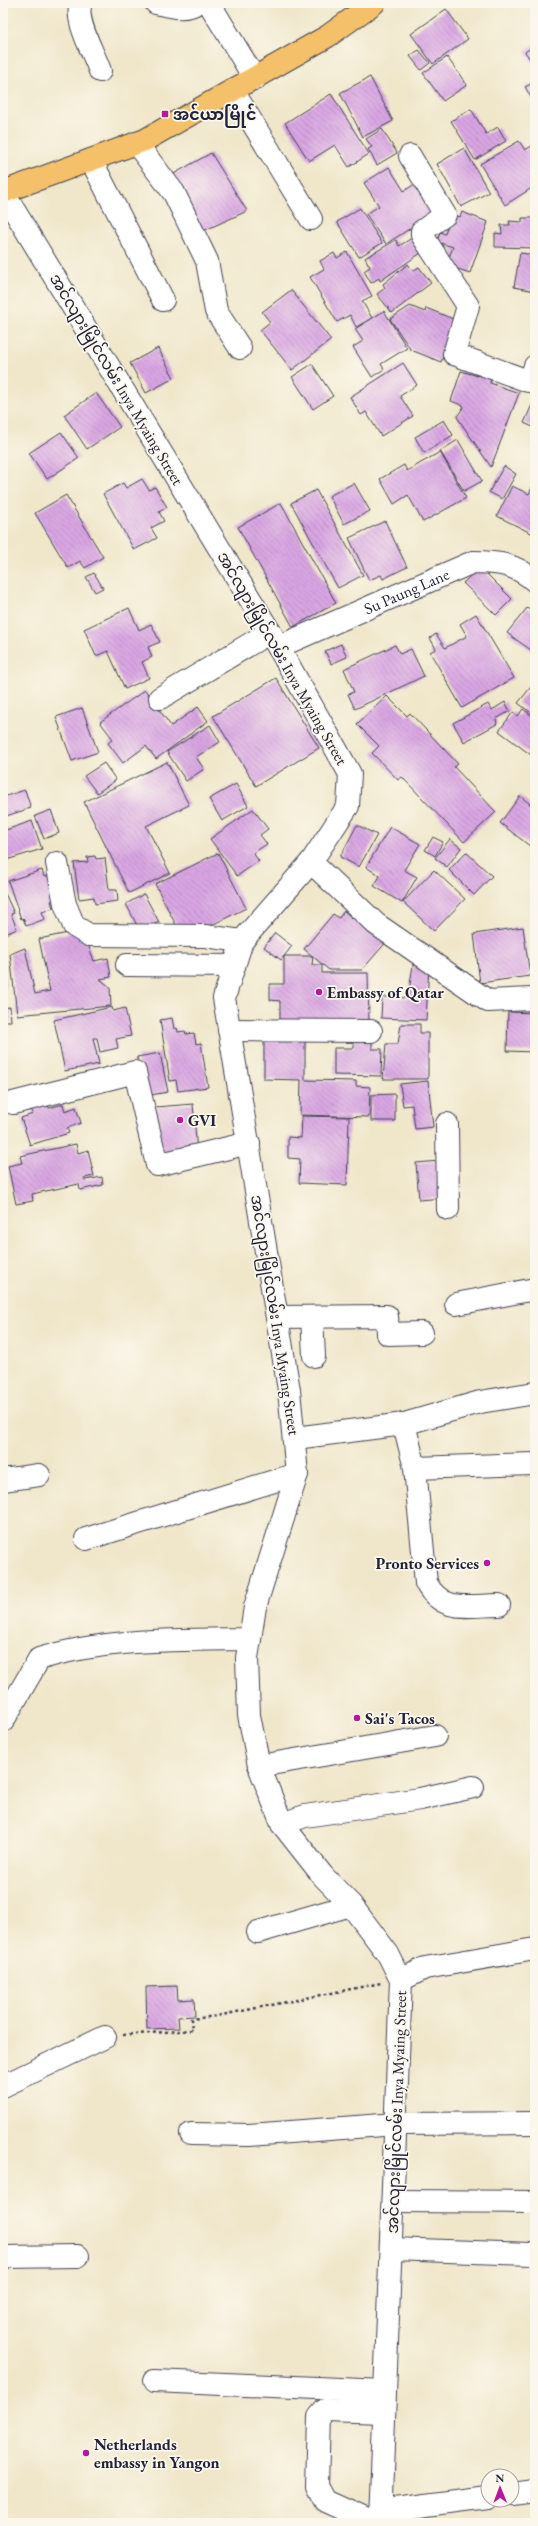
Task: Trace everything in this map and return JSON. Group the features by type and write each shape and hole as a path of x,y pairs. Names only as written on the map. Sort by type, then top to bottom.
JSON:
{"main road":[{"path":"3,192 136,144 255,79 328,36 374,3"}],"street":[{"path":"81,3 78,10 82,28 100,71"},
{"path":"156,3 175,8 191,7 197,3"},
{"path":"209,3 255,79"},
{"path":"233,91 312,219"},
{"path":"136,144 174,193 207,261 216,311 240,348"},
{"path":"410,156 446,215 422,231 422,235 468,306 454,354 528,381 532,379 535,366"},
{"path":"91,160 163,300"},
{"name":"အင်လျားမြိုင်လမ်း Inya Myaing Street","path":"3,192 274,639 350,774 348,806 311,862 242,941 224,998 277,1317 295,1438 297,1474 255,1607 247,1658 249,1715 258,1766 282,1824 324,1876 351,1905 388,1954 401,1980 392,2249 378,2519"},
{"name":"Su Paung Lane","path":"160,698 274,639 473,562 496,562 522,569 535,581"},
{"path":"311,862 376,924 488,1001 531,999"},
{"path":"57,863 65,904 74,926 89,935 205,936 242,941"},
{"path":"127,965 234,966"},
{"path":"229,1030 371,1031"},
{"path":"13,1103 135,1072 157,1165 249,1143"},
{"path":"447,1124 448,1209"},
{"path":"456,1304 535,1289"},
{"path":"277,1317 387,1316 388,1334 422,1333"},
{"path":"312,1317 314,1356"},
{"path":"295,1438 404,1424 480,1402 535,1393"},
{"path":"404,1424 415,1468 422,1556 426,1583 434,1597 451,1606 499,1604"},
{"path":"415,1468 533,1464"},
{"path":"86,1539 297,1474"},
{"path":"3,1480 39,1475"},
{"path":"3,1721 39,1659 70,1649 156,1641 250,1639"},
{"path":"258,1766 435,1736"},
{"path":"282,1824 305,1816 420,1799 473,1788"},
{"path":"258,1932 351,1905"},
{"path":"401,1980 425,1968 535,1949"},
{"path":"3,2086 105,2037"},
{"path":"191,2134 249,2135 396,2124 535,2122"},
{"path":"394,2201 535,2202"},
{"path":"392,2249 531,2254"},
{"path":"3,2257 78,2256"},
{"path":"154,2381 385,2402"},
{"path":"385,2402 325,2410 319,2417 317,2486 325,2501 378,2519 410,2515 480,2499"},
{"path":"520,2493 535,2491"}],"path":[{"path":"105,2037 192,2030 191,2019 217,2016 401,1980"}],"building":[{"path":"446,9 468,39 433,64 411,34"},
{"path":"535,45 535,66 525,52"},
{"path":"419,50 430,63 421,70 410,56"},
{"path":"447,57 467,85 443,101 423,73"},
{"path":"370,77 393,121 363,137 340,93"},
{"path":"535,82 535,104 525,87"},
{"path":"331,94 369,154 349,167 335,145 309,161 285,123"},
{"path":"471,109 486,134 498,127 506,141 475,160 451,121"},
{"path":"382,129 397,153 377,165 368,149 372,147 366,139"},
{"path":"519,141 525,150 535,144 535,186 505,205 480,164"},
{"path":"464,148 489,192 461,207 437,164"},
{"path":"211,153 247,211 201,232 170,176"},
{"path":"389,167 404,191 418,182 437,211 386,244 366,214 379,206 364,183"},
{"path":"360,208 382,243 359,257 337,222"},
{"path":"462,212 488,222 470,273 446,265 453,247 437,242 440,232 445,234 452,214 460,217"},
{"path":"522,218 535,218 535,248 495,247 495,233 502,234 501,225 510,225 509,221 522,222"},
{"path":"412,238 421,253 380,281 379,278 371,283 364,271 370,267 365,258 396,240 399,246"},
{"path":"347,252 372,296 362,301 372,318 356,327 350,315 337,322 310,277 324,269 320,261 334,253 337,258"},
{"path":"520,253 535,255 535,291 514,287"},
{"path":"408,264 413,271 419,267 431,283 392,313 377,294 385,288 383,284"},
{"path":"291,290 331,340 292,370 260,330 270,322 262,312"},
{"path":"410,306 425,312 426,308 458,321 441,362 411,350 390,319"},
{"path":"384,311 407,348 381,364 384,369 372,377 353,347 363,341 355,329"},
{"path":"158,348 174,378 146,393 130,363"},
{"path":"403,363 417,385 400,396 413,416 381,436 366,412 361,415 350,397"},
{"path":"312,364 333,396 313,409 292,377"},
{"path":"480,370 493,374 490,383 519,393 491,467 457,417 464,406 451,401 461,371 478,376"},
{"path":"96,393 120,427 87,449 64,415"},
{"path":"535,398 535,428 524,423"},
{"path":"444,420 453,435 424,453 415,437"},
{"path":"61,432 79,458 47,479 29,453"},
{"path":"458,440 482,481 464,491 440,451"},
{"path":"440,452 466,498 423,522 408,495 394,504 380,479 404,465 407,471"},
{"path":"504,466 516,474 502,499 489,492"},
{"path":"142,479 149,490 155,487 167,507 159,512 164,521 151,528 157,538 134,550 103,494 123,483 126,488"},
{"path":"535,481 535,535 497,516 512,486 529,494"},
{"path":"354,483 370,511 344,524 329,496"},
{"path":"316,490 363,575 338,588 291,503"},
{"path":"66,495 103,557 85,568 80,561 68,568 35,513"},
{"path":"281,503 336,603 293,627 238,527"},
{"path":"385,521 407,567 383,579 381,575 369,580 349,538"},
{"path":"480,567 512,599 496,615 463,583"},
{"path":"94,573 103,588 95,592 86,577"},
{"path":"129,608 139,630 151,624 160,642 148,647 152,657 142,662 149,678 125,689 108,651 96,656 84,629"},
{"path":"527,608 535,614 535,653 507,633"},
{"path":"476,614 514,678 462,708 430,652 436,649 430,638 436,634 445,648 467,636 460,624"},
{"path":"341,644 347,657 331,664 325,651"},
{"path":"395,645 400,654 411,649 424,676 355,709 348,694 354,692 344,669"},
{"path":"276,678 319,748 256,786 213,716"},
{"path":"535,682 535,716 518,703"},
{"path":"145,690 171,726 198,707 208,721 156,759 146,746 123,763 108,743 113,739 100,722"},
{"path":"387,696 407,716 410,713 458,764 454,767 496,812 464,842 402,777 398,780 372,753 379,746 357,724"},
{"path":"505,702 510,711 496,719 497,724 464,742 453,723 488,704 492,710"},
{"path":"82,708 98,752 72,761 56,717"},
{"path":"523,709 535,718 535,758 499,731 513,712 518,716"},
{"path":"210,725 220,742 196,757 204,769 186,781 167,752"},
{"path":"167,762 189,805 146,826 170,873 129,893 84,802"},
{"path":"104,763 116,780 97,793 84,776"},
{"path":"236,784 248,806 222,821 209,799"},
{"path":"25,790 31,808 3,817 3,797"},
{"path":"520,796 535,808 535,850 500,823"},
{"path":"253,809 268,829 260,835 267,844 253,853 259,861 237,876 210,839"},
{"path":"51,810 59,833 44,839 35,816"},
{"path":"32,821 42,849 3,861 3,831"},
{"path":"357,825 377,835 359,867 340,857"},
{"path":"390,827 420,844 404,870 417,877 402,903 374,886 380,876 366,867"},
{"path":"433,837 443,842 435,856 425,850"},
{"path":"450,839 461,848 447,867 435,858"},
{"path":"466,852 492,876 474,895 449,870"},
{"path":"218,853 246,908 212,925 178,929 155,884"},
{"path":"95,856 96,859 105,858 109,890 117,890 118,901 95,904 94,897 79,899 74,863 88,862 87,857"},
{"path":"42,870 44,877 53,874 60,898 51,901 53,908 42,912 45,919 26,926 23,918 21,919 8,881"},
{"path":"434,870 465,899 434,931 403,902"},
{"path":"3,889 14,913 11,914 17,929 3,935"},
{"path":"144,894 159,922 140,931 126,904"},
{"path":"344,911 352,918 356,913 388,940 362,970 329,970 304,949 333,914 339,918"},
{"path":"523,927 530,976 480,983 474,934"},
{"path":"73,932 87,941 94,961 108,958 111,977 100,979 110,987 111,1006 17,1015 10,954 25,948 35,994 50,991 39,939"},
{"path":"275,933 292,946 281,960 264,947"},
{"name":"Embassy of Qatar","path":"284,956 313,956 312,965 322,965 322,973 368,973 369,1021 280,1021 280,1001 270,1000 270,984 284,984"},
{"path":"413,965 429,965 426,1020 381,1018 382,997 408,998"},
{"path":"3,967 5,967 6,989 3,989"},
{"path":"10,1007 11,1021 3,1021 3,1008"},
{"path":"112,1007 113,1011 125,1008 131,1036 116,1039 118,1048 100,1052 97,1038 93,1038 99,1064 65,1071 54,1020"},
{"path":"508,1012 535,1013 535,1052 507,1051"},
{"path":"172,1018 174,1029 177,1028 178,1032 185,1031 186,1034 194,1033 196,1044 201,1043 208,1087 178,1091 176,1080 170,1081 160,1020"},
{"path":"401,1024 420,1024 420,1033 428,1033 428,1079 383,1079 386,1044 398,1044"},
{"path":"264,1035 305,1035 305,1080 356,1081 356,1086 370,1087 369,1117 300,1115 301,1080 264,1079"},
{"path":"354,1038 372,1038 372,1049 382,1049 381,1076 334,1075 334,1048 354,1048"},
{"path":"160,1053 168,1092 145,1096 137,1057"},
{"path":"428,1081 433,1127 415,1129 412,1105 403,1106 400,1084"},
{"path":"395,1094 395,1121 371,1121 371,1095"},
{"path":"47,1103 49,1108 63,1104 65,1111 76,1107 81,1123 67,1128 69,1133 30,1145 21,1118 33,1114 31,1108"},
{"path":"193,1104 197,1152 159,1156 155,1107"},
{"path":"302,1116 349,1117 347,1185 299,1183 300,1159 288,1158 288,1137 301,1138"},
{"path":"76,1144 78,1153 88,1150 94,1176 84,1178 85,1180 102,1177 103,1185 80,1190 79,1184 32,1194 33,1201 16,1204 8,1166 22,1163 20,1156"},
{"path":"440,1161 443,1198 419,1200 416,1163"},
{"path":"177,1986 178,2000 194,1999 195,2016 178,2017 179,2028 147,2029 146,1987"}],"place":[{"name":"အင်ယာမြိုင်","path":"165,114"},
{"name":"Embassy of Qatar","path":"319,992"},
{"name":"GVI","path":"180,1120"},
{"name":"Pronto Services","path":"487,1563"},
{"name":"Sai's Tacos","path":"357,1718"},
{"name":"Netherlands embassy in Yangon","path":"86,2453"}]}
